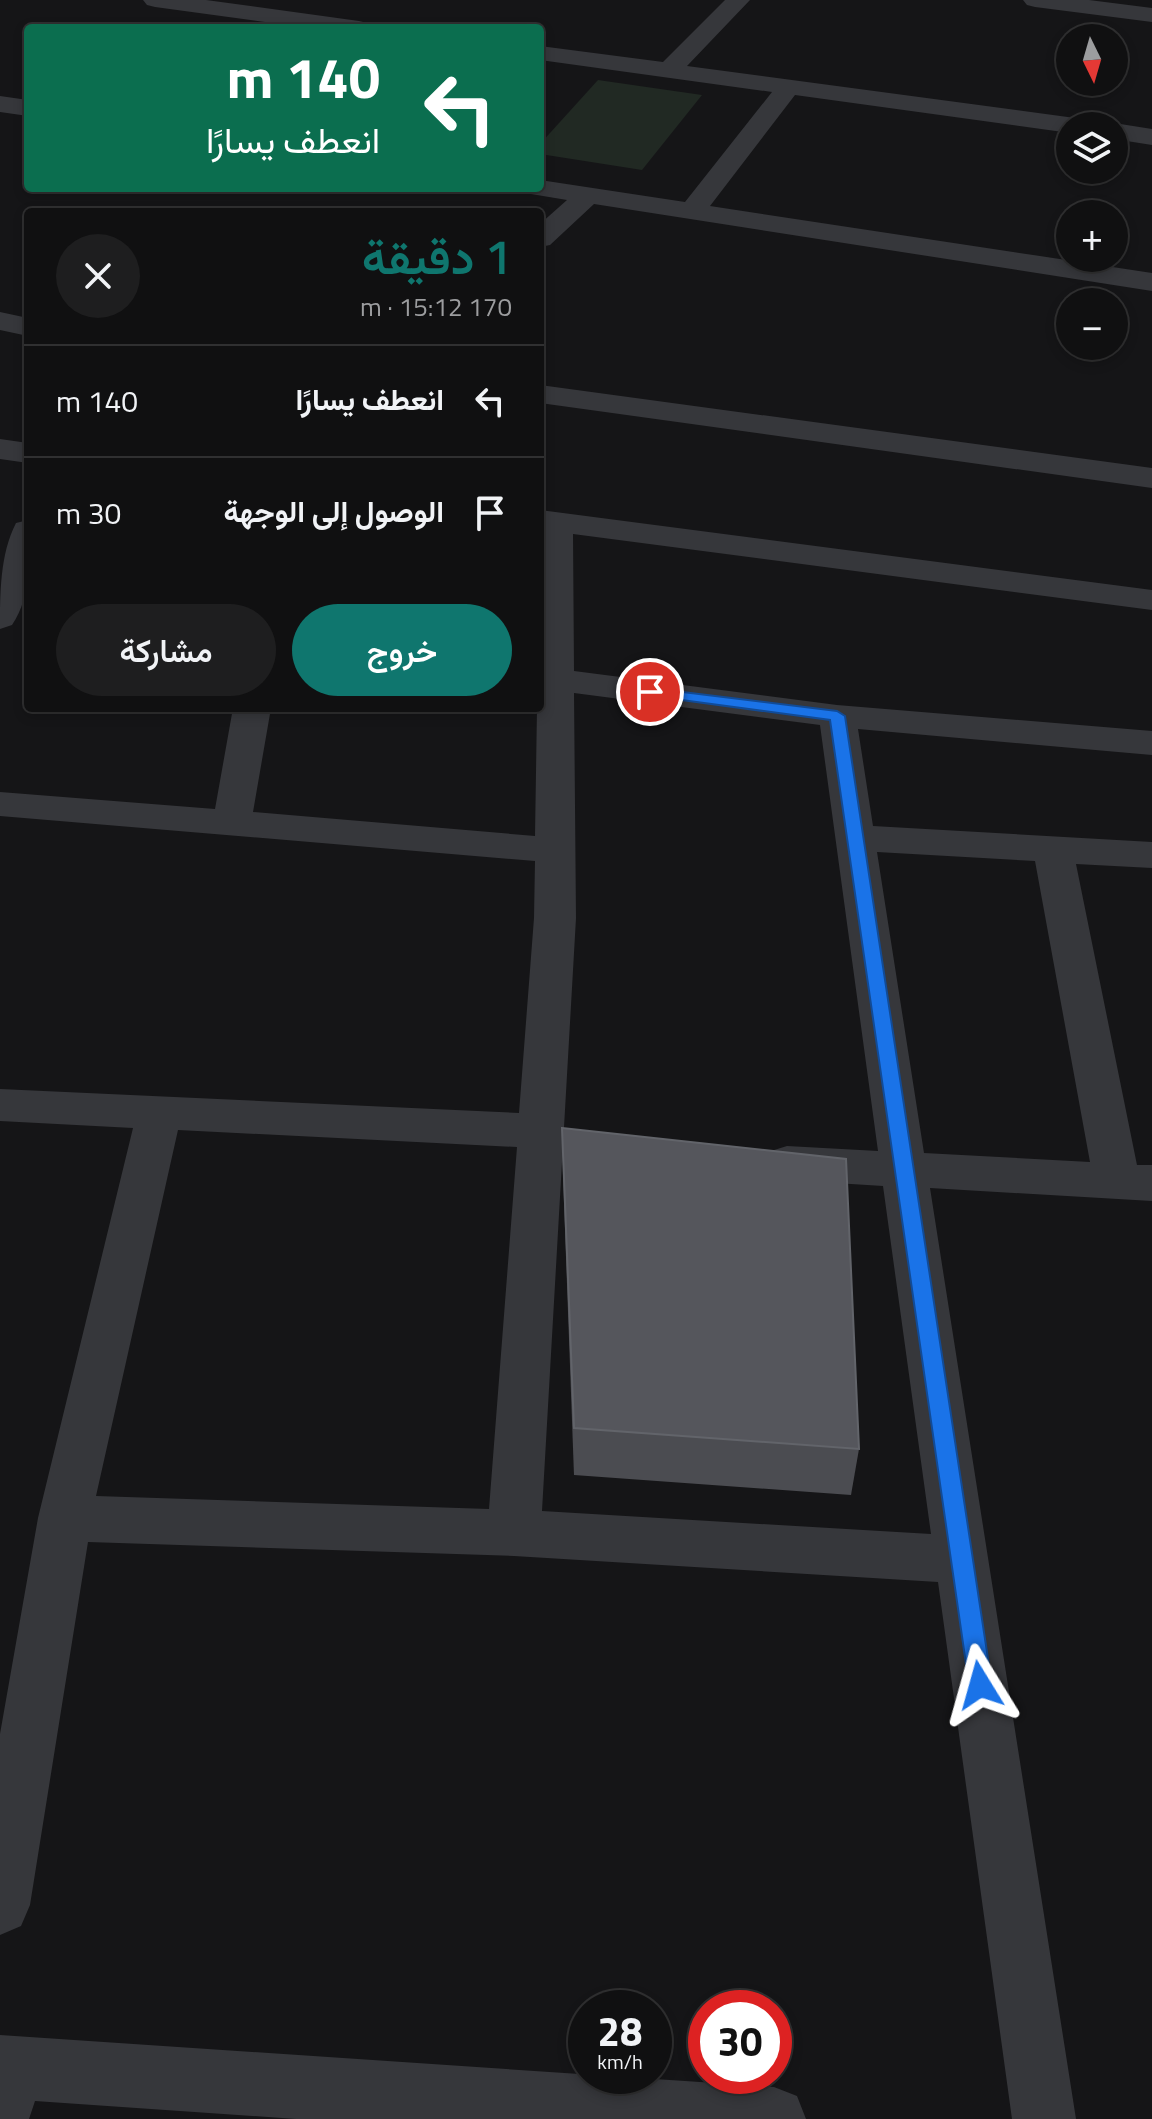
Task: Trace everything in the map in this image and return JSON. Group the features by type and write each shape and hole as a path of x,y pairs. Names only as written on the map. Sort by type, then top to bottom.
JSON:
{"street":[{"path":"155,0 330,24"},
{"path":"669,70 738,0"},
{"path":"1035,0 1152,15"},
{"path":"548,54 1056,123"},
{"path":"692,211 789,87"},
{"path":"0,104 24,107"},
{"path":"1128,133 1152,137"},
{"path":"544,189 1152,282"},
{"path":"544,235 588,195"},
{"path":"0,321 24,326"},
{"path":"544,395 1152,478"},
{"path":"0,449 24,452"},
{"path":"514,1533 555,918 556,680 548,521 1152,600"},
{"path":"3,597 24,541"},
{"path":"556,680 837,716 1152,743"},
{"path":"232,823 251,712"},
{"path":"837,716 1044,2119"},
{"path":"0,804 553,850"},
{"path":"856,838 1152,855"},
{"path":"746,1161 1135,1182 1053,850"},
{"path":"0,1105 541,1140 588,1153"},
{"path":"0,1905 65,1518 159,1113"},
{"path":"65,1518 514,1533 962,1560"},
{"path":"3,2082 774,2119"}],"shaded area":[{"path":"598,80 702,95 642,170 544,155 544,140"}],"building":[{"path":"562,1128 846,1159 859,1449 574,1428"}],"route":[{"path":"650,692 837,716 980,1685"}]}
